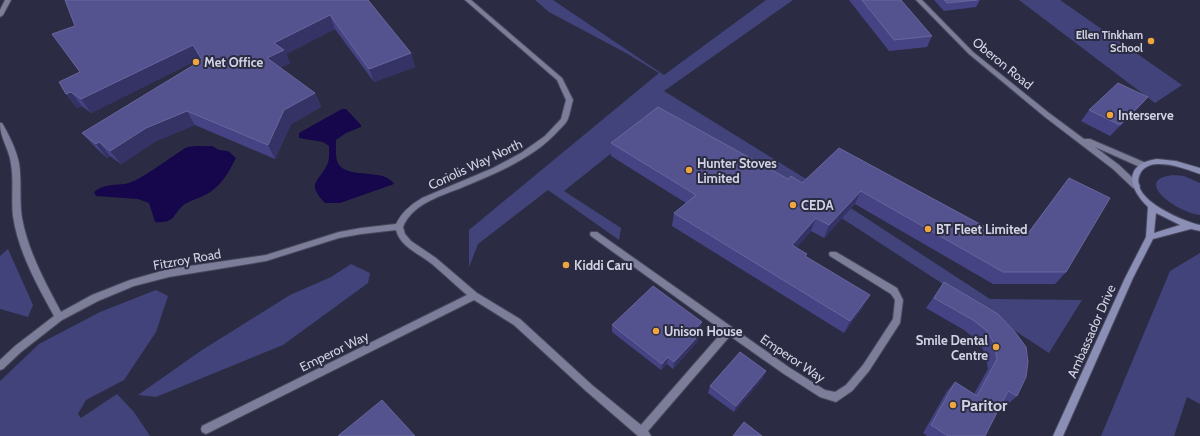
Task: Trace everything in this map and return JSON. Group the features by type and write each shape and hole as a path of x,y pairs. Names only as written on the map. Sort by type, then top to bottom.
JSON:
{"main road":[{"path":"1200,164 1185,165 1158,161 1143,165 1137,170 1135,177 1136,186 1139,192 1152,206 1163,214 1189,226 1200,228"},
{"path":"1185,165 1200,171"},
{"name":"Ambassador Drive","path":"1058,436 1129,278 1150,237 1152,206"},
{"path":"1150,237 1189,226"}],"street":[{"path":"0,15 8,0"},
{"name":"Coriolis Way North","path":"399,227 410,208 515,160 538,146 556,130 568,110 570,96 566,86 560,79 468,0"},
{"name":"Oberon Road","path":"919,0 971,53 1047,115 1116,167 1136,186"},
{"path":"0,125 12,149 15,164 15,194 19,223 29,254 59,317"},
{"name":"Oberon Road","path":"1079,138 1143,165"},
{"path":"399,227 401,235 408,243 433,260 474,296 517,322 644,434 730,330"},
{"name":"Fitzroy Road","path":"0,366 18,349 59,317 95,298 133,282 169,273 266,258 339,235 399,227"},
{"name":"Emperor Way","path":"594,234 787,371 823,394 836,397 849,388 866,368 897,320 899,300 894,291 834,254"},
{"name":"Emperor Way","path":"206,429 474,296"}],"shaded area":[{"path":"535,0 553,0 664,75 766,0 793,0 664,91 811,182 990,299 1082,300 1049,353 843,219 658,116 564,191 621,228 619,240 548,190 478,244 469,267 469,230 659,73 626,53 549,12"},
{"path":"1019,0 1060,0 1182,85 1155,103"},
{"path":"342,109 346,109 361,125 361,127 346,133 336,140 336,156 339,165 351,172 383,176 390,179 394,184 340,203 325,203 319,196 315,187 317,180 328,163 329,146 323,142 299,138 299,133"},
{"path":"212,146 219,150 228,151 236,158 220,184 210,192 185,204 171,220 155,222 149,203 138,199 96,196 94,192 102,187 129,183 150,172 187,147"},
{"path":"1173,175 1184,176 1200,183 1200,215 1181,209 1171,203 1162,196 1157,189 1156,183 1161,178"},
{"path":"8,249 33,305 28,317 0,309 0,256"},
{"path":"1200,253 1200,404 1187,397 1174,436 1101,436 1170,271"},
{"path":"351,264 370,273 368,283 283,345 156,397 138,395 202,350 290,295 331,277"},
{"path":"156,290 168,296 156,332 124,380 86,400 78,414 81,418 117,394 134,412 150,436 0,436 0,381 39,344 100,312"}],"building":[{"name":"Met Office","path":"65,0 368,0 411,53 369,69 330,15 274,43 284,50 267,58 315,93 284,110 268,145 187,111 146,128 110,151 99,142 96,144 82,133 202,60 193,45 81,99 71,92 66,94 59,82 80,72 52,34 75,26"},
{"path":"862,0 901,0 932,36 894,40"},
{"path":"944,0 977,0 947,3"},
{"path":"1118,83 1148,97 1120,125 1089,110"},
{"path":"658,107 788,179 791,176 802,183 839,148 1002,236 1027,235 1069,178 1110,198 1066,272 1003,272 861,191 829,225 816,218 792,245 807,254 805,256 870,295 850,321 674,213 696,195 611,143"},
{"path":"944,282 998,314 1015,332 1026,347 1028,362 1026,377 1017,396 1008,391 985,436 948,436 931,425 955,382 977,396 997,359 994,343 987,331 973,320 934,298"},
{"name":"Unison House","path":"653,286 702,322 693,331 699,335 674,362 668,357 662,364 612,325"},
{"path":"740,352 766,371 736,406 710,386"},
{"path":"382,400 415,436 338,436"},
{"path":"744,422 762,436 733,436"}],"place":[{"name":"Ellen Tinkham School","path":"1151,41"},
{"name":"Met Office","path":"196,62"},
{"name":"Interserve","path":"1110,115"},
{"name":"Hunter Stoves Limited","path":"689,170"},
{"name":"CEDA","path":"793,205"},
{"name":"BT Fleet Limited","path":"928,229"},
{"name":"Kiddi Caru","path":"566,265"},
{"name":"Unison House","path":"656,331"},
{"name":"Smile Dental Centre","path":"996,347"},
{"name":"Paritor","path":"953,405"}]}
